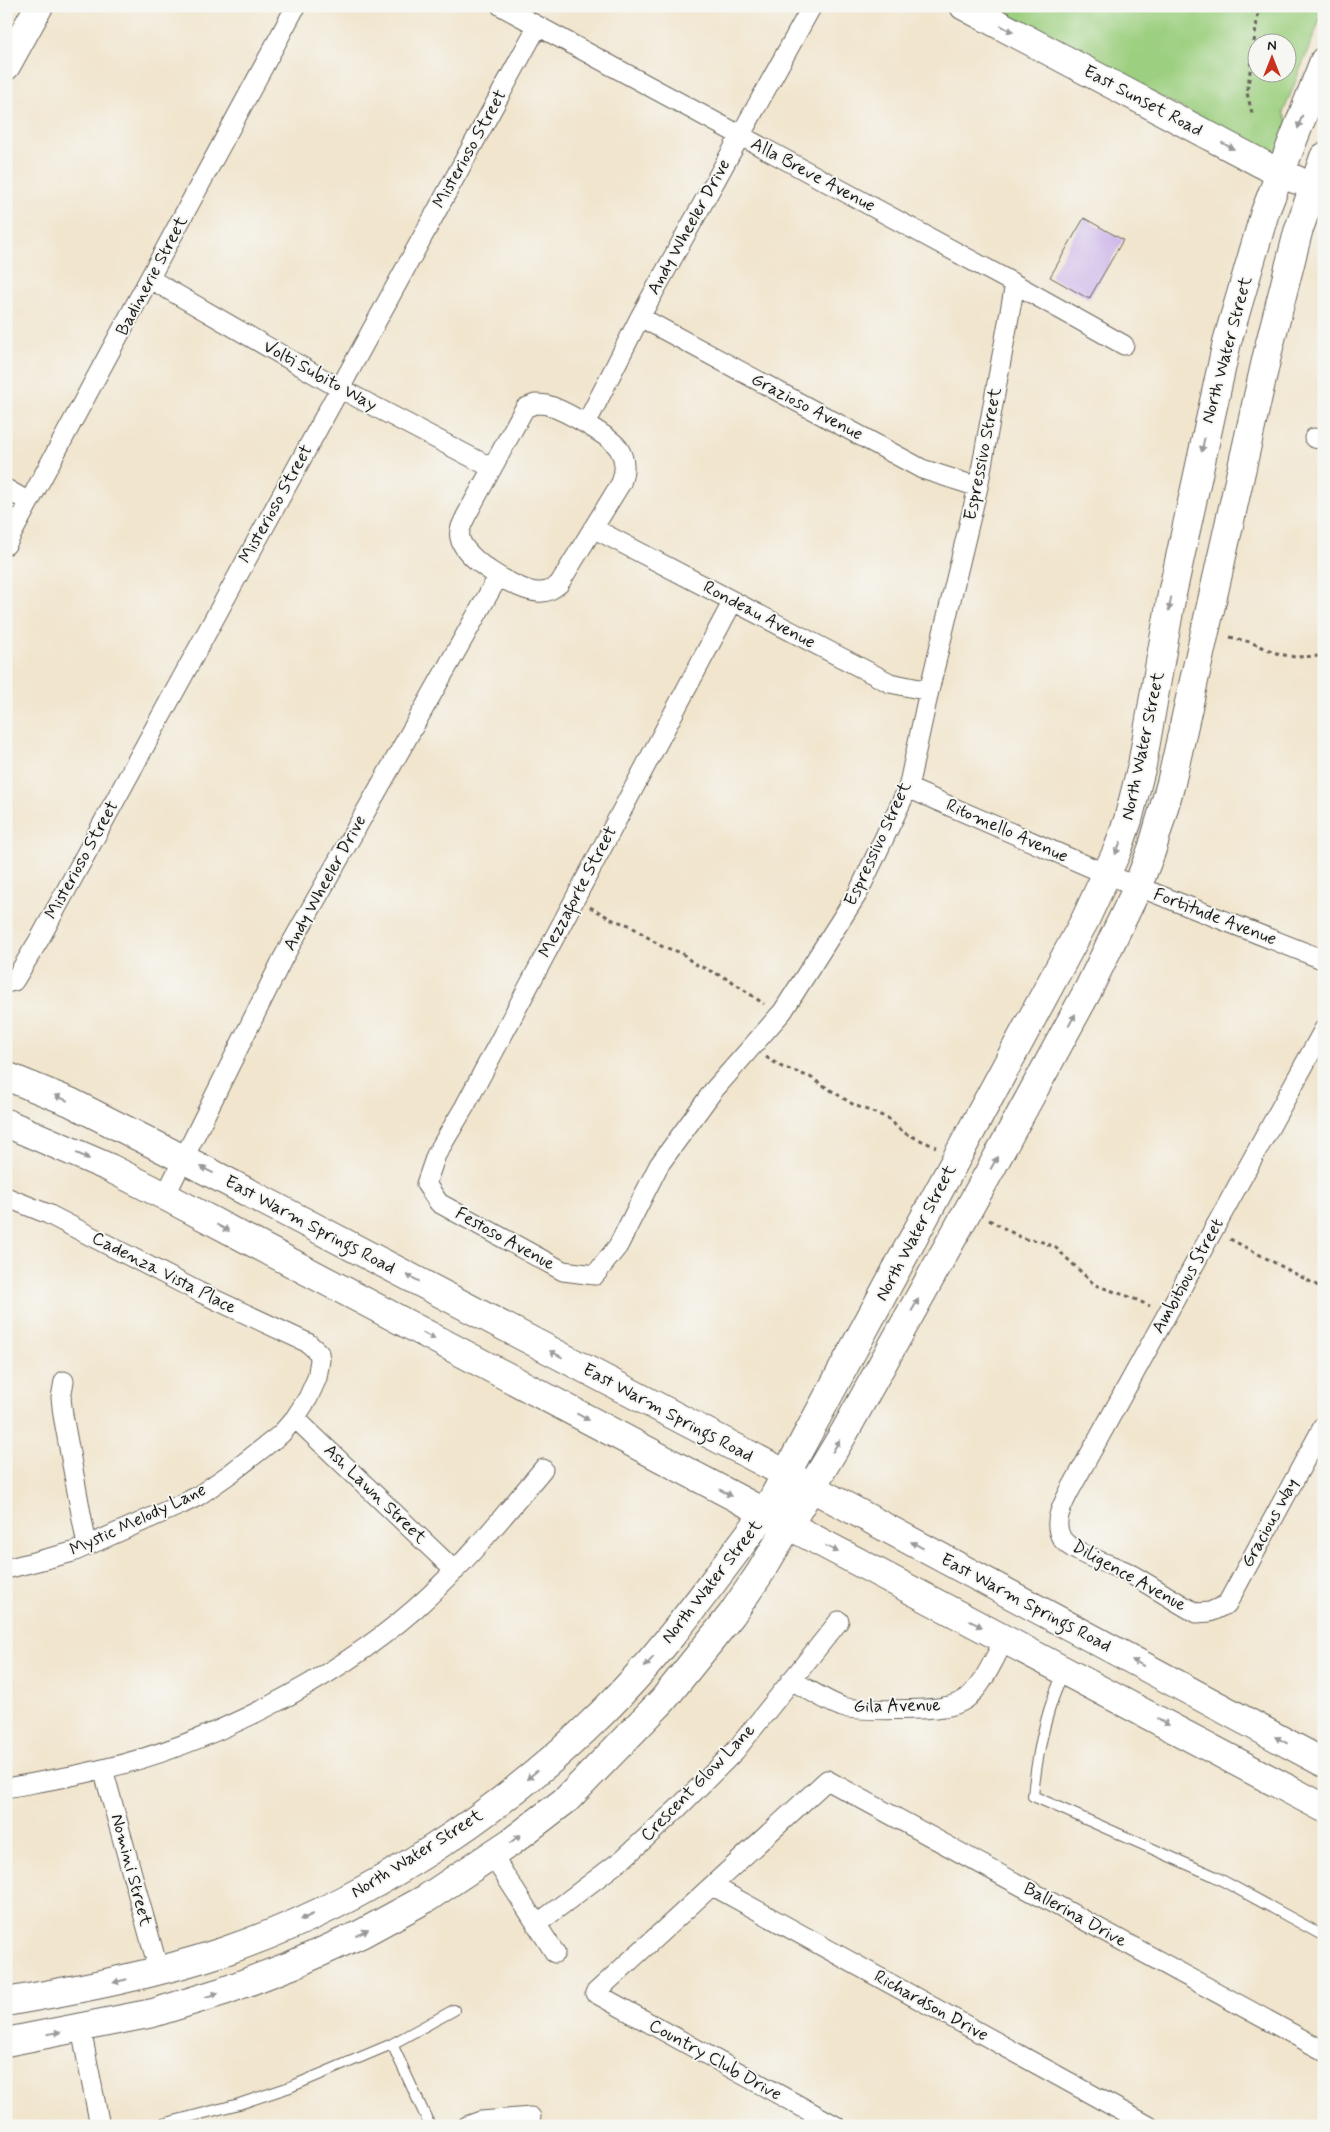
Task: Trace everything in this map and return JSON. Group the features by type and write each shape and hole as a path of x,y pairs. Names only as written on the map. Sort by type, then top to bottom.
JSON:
{"main road":[{"path":"6,66 39,6"},
{"name":"East Sunset Road","path":"964,6 1281,174 1319,188"},
{"name":"North Water Street","path":"6,2002 115,1982 159,1971 234,1948 335,1904 440,1843 493,1806 560,1752 610,1705 706,1594 765,1513 1085,920 1118,850 1142,765 1172,594 1226,342 1265,212 1324,61"},
{"name":"North Water Street","path":"6,2042 81,2029 162,2010 224,1991 292,1965 361,1934 427,1898 492,1855 567,1799 663,1700 732,1614 760,1573 812,1488 969,1209 1088,990 1152,850 1171,783 1269,347 1298,232 1319,188 1324,157"},
{"name":"East Warm Springs Road","path":"6,1076 70,1102 183,1158 786,1474 1324,1763"},
{"path":"6,1123 102,1164 165,1196 1324,1808"}],"street":[{"name":"Badinerie Street","path":"6,545 296,6"},
{"name":"Alla Breve Avenue","path":"501,6 1016,284 1124,345"},
{"name":"Andy Wheeler Drive","path":"586,424 640,317 812,6"},
{"name":"Misterioso Street","path":"10,982 39,940 537,27"},
{"name":"Volti Subito Way","path":"150,279 339,388 492,468"},
{"name":"Espressivo Street","path":"595,1275 618,1246 659,1165 713,1091 783,1011 858,893 908,788 929,690 978,487 1016,284"},
{"name":"Grazioso Avenue","path":"640,317 922,469 978,487"},
{"path":"535,404 549,405 586,424 618,447 623,457 625,471 621,483 565,576 551,590 539,592 525,590 498,577 480,564 460,539 460,530 525,408 535,404"},
{"path":"6,489 30,502"},
{"name":"Rondeau Avenue","path":"593,528 890,683 929,690"},
{"name":"Andy Wheeler Drive","path":"165,1196 282,958 498,577"},
{"name":"Mezzaforte Street","path":"426,1184 436,1155 464,1106 733,601"},
{"name":"Ritomello Avenue","path":"908,788 1106,874"},
{"name":"Fortitude Avenue","path":"1106,874 1324,960"},
{"name":"Ambitious Street","path":"1057,1526 1060,1509 1069,1492 1324,1029"},
{"name":"Festoso Avenue","path":"426,1184 439,1203 563,1271 595,1275"},
{"name":"Cadenza Vista Place","path":"6,1197 48,1214 199,1292 308,1343 319,1353"},
{"name":"Mystic Melody Lane","path":"6,1569 62,1555 87,1546 198,1496 260,1451 295,1418 318,1378 320,1367 319,1353"},
{"path":"64,1381 62,1415 87,1546"},
{"name":"Ash Lawn Street","path":"295,1418 455,1571"},
{"name":"Gracious Way","path":"1210,1612 1227,1604 1324,1425"},
{"path":"6,1788 103,1769 177,1747 212,1733 315,1680 367,1646 414,1609 455,1571 543,1469"},
{"name":"Diligence Avenue","path":"1057,1526 1062,1539 1075,1549 1127,1573 1196,1613 1210,1612"},
{"name":"Crescent Glow Lane","path":"537,1924 624,1858 677,1809 735,1751 839,1621"},
{"name":"Gila Avenue","path":"792,1680 828,1701 844,1707 862,1709 944,1707 963,1701 978,1687 1005,1639"},
{"name":"Nomini Street","path":"103,1769 159,1971"},
{"name":"Ballerina Drive","path":"713,1886 827,1780 1324,2051"},
{"path":"492,1855 555,1953"},
{"name":"Country Club Drive","path":"713,1886 595,1994 836,2126"},
{"name":"Richardson Drive","path":"713,1886 1149,2126"},
{"path":"81,2029 100,2126"},
{"path":"467,2126 481,2121 532,2117"}],"lane":[{"path":"1065,1670 1055,1690 1044,1729 1033,1796 1214,1876 1324,1936"},
{"path":"155,2126 239,2104 290,2086 392,2044 454,2010"},
{"path":"392,2044 430,2126"}],"path":[{"path":"1252,113 1247,93 1259,6"},
{"path":"1230,637 1250,642 1279,654 1295,657 1324,656"},
{"path":"575,898 613,920 628,925 661,946 682,953 692,963 730,980 764,1004 783,1011"},
{"path":"752,1048 782,1067 810,1077 854,1105 888,1118 902,1132 957,1156"},
{"path":"969,1209 1024,1239 1040,1241 1056,1248 1071,1260 1095,1285 1143,1302 1166,1316"},
{"path":"1214,1231 1324,1289"}],"green space":[{"path":"986,6 1324,6 1298,75 1298,32 1248,32 1248,82 1295,82 1283,113 1288,122 1276,157"}],"building":[{"path":"1084,218 1123,240 1089,299 1050,277"}]}
